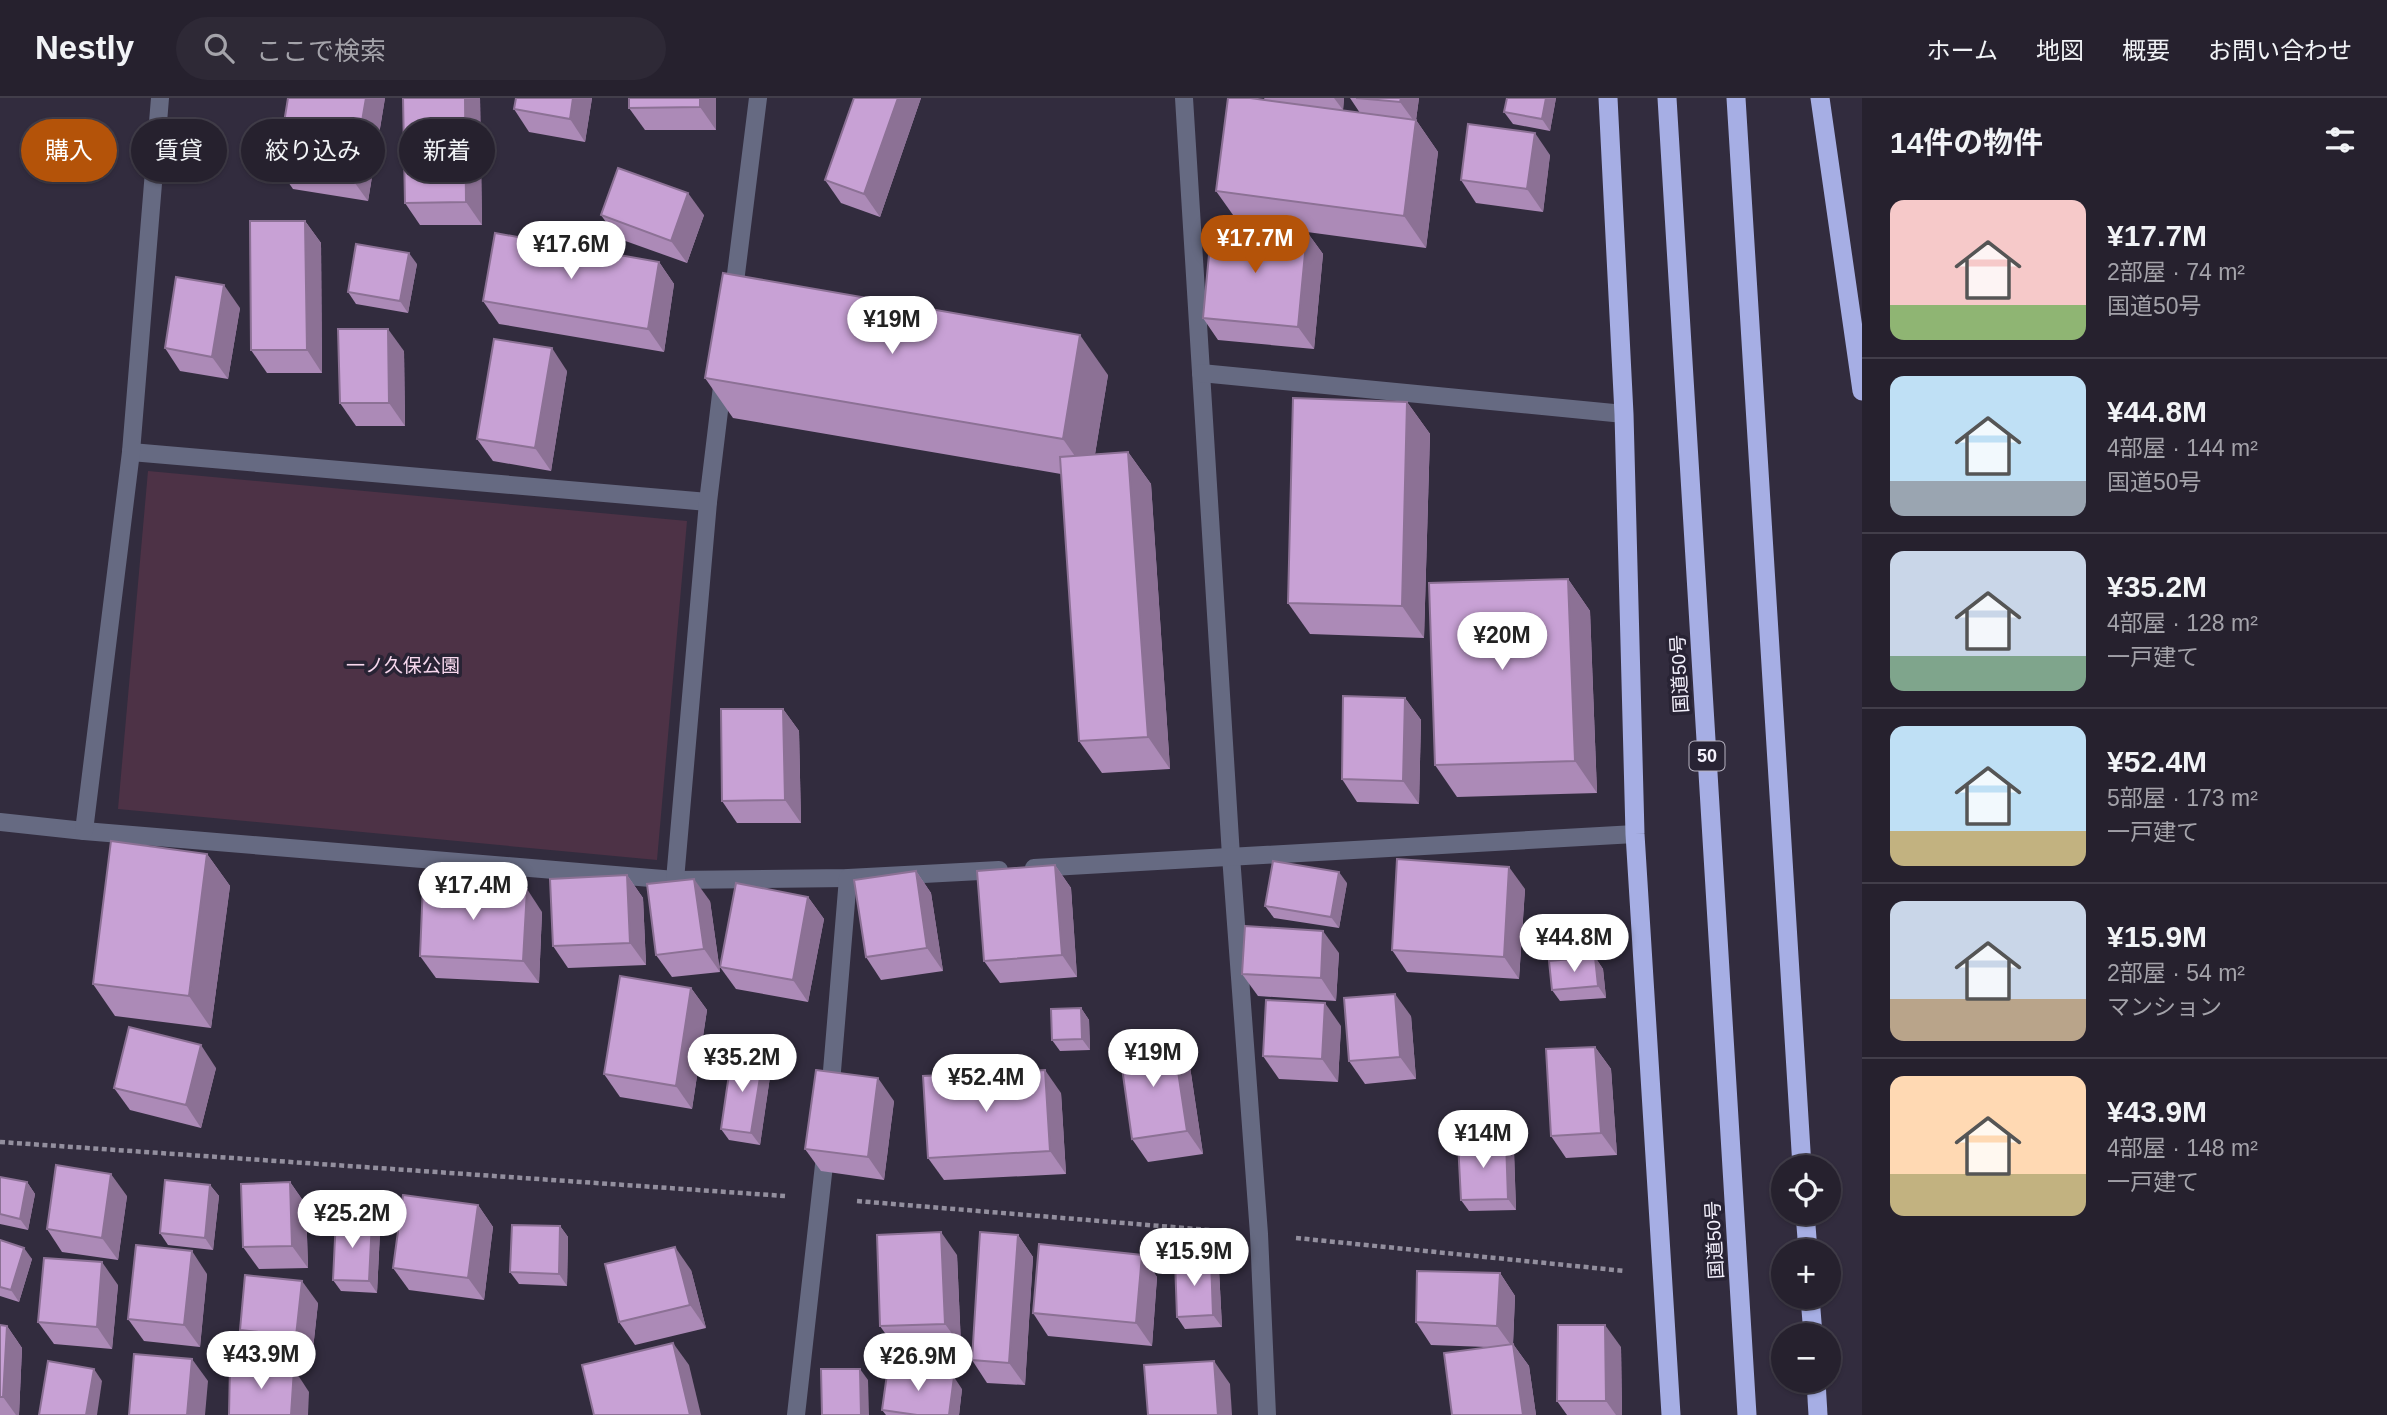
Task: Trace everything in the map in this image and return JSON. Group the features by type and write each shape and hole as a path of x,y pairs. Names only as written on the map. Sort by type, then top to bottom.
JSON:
{"highway":[{"path":"1608,98 1624,414 1634,834 1671,1415"},
{"name":"国道50号","path":"1667,98 1747,1415"},
{"path":"1736,98 1801,1155"},
{"path":"1820,98 1862,391"},
{"path":"1816,1393 1818,1415"}],"street":[{"path":"84,831 131,452 160,98"},
{"path":"731,313 758,98"},
{"path":"1184,98 1231,856 1259,1234 1267,1415"},
{"path":"675,880 708,502 724,367"},
{"path":"1201,373 1624,414"},
{"path":"131,452 708,502"},
{"path":"0,822 675,880 848,878 1634,834"},
{"path":"796,1415 821,1198 848,878"}],"path":[{"path":"0,1142 821,1198"}],"green space":[{"name":"一ノ久保公園","path":"148,471 687,521 657,860 118,809"}],"building":[{"path":"288,98 366,98 362,119 285,119"},
{"path":"403,98 465,98 465,119 403,119"},
{"path":"516,98 573,98 570,119 514,109"},
{"path":"629,98 700,98 700,107 629,108"},
{"path":"854,98 898,98 864,194 825,180"},
{"path":"1228,98 1250,98 1416,120 1404,216 1216,191"},
{"path":"1356,98 1401,98 1400,102"},
{"path":"1507,98 1546,98 1542,119 1504,112"},
{"path":"1468,124 1535,133 1527,189 1461,180"},
{"path":"618,168 688,193 671,241 601,215"},
{"path":"405,182 466,182 466,202 405,203"},
{"path":"250,221 305,221 307,350 251,350"},
{"path":"1212,223 1307,232 1298,327 1203,318"},
{"path":"495,233 659,262 648,329 483,301"},
{"path":"356,244 409,253 400,301 348,292"},
{"path":"723,273 1080,335 1063,439 705,378"},
{"path":"176,277 224,285 212,357 165,348"},
{"path":"338,329 388,329 389,403 340,403"},
{"path":"494,339 552,348 535,448 477,439"},
{"path":"1293,398 1407,402 1402,606 1288,603"},
{"path":"1128,452 1148,737 1079,741 1060,457"},
{"path":"1568,579 1575,761 1435,765 1429,583"},
{"path":"1343,696 1405,698 1403,781 1342,779"},
{"path":"721,709 783,709 785,800 722,801"},
{"path":"111,841 207,854 189,996 93,984"},
{"path":"1397,859 1509,867 1504,957 1392,950"},
{"path":"1273,861 1339,872 1331,917 1265,906"},
{"path":"1055,865 1062,955 984,961 977,871"},
{"path":"916,871 927,948 866,957 854,880"},
{"path":"627,875 630,943 553,946 550,879"},
{"path":"694,879 704,949 656,955 647,884"},
{"path":"736,883 808,897 793,980 720,967"},
{"path":"423,884 527,889 523,961 420,956"},
{"path":"1245,926 1323,931 1321,978 1242,974"},
{"path":"1595,957 1598,986 1552,990 1549,961"},
{"path":"620,976 691,988 676,1086 604,1074"},
{"path":"1395,994 1400,1057 1349,1061 1344,998"},
{"path":"1266,1000 1325,1003 1322,1059 1263,1056"},
{"path":"1081,1008 1082,1039 1052,1040 1051,1009"},
{"path":"129,1027 201,1045 186,1105 114,1088"},
{"path":"1173,1038 1187,1131 1132,1139 1119,1046"},
{"path":"1595,1047 1601,1133 1551,1136 1546,1049"},
{"path":"732,1054 763,1059 751,1133 721,1129"},
{"path":"816,1070 878,1078 868,1157 805,1149"},
{"path":"1045,1070 1050,1151 928,1158 923,1076"},
{"path":"1506,1140 1508,1199 1461,1200 1458,1142"},
{"path":"56,1165 111,1174 102,1238 47,1229"},
{"path":"0,1177 27,1182 20,1219 0,1214"},
{"path":"165,1180 210,1185 205,1238 160,1233"},
{"path":"290,1182 292,1246 243,1247 241,1184"},
{"path":"403,1195 478,1205 468,1278 393,1268"},
{"path":"336,1218 372,1221 369,1281 333,1280"},
{"path":"512,1225 560,1226 559,1274 510,1272"},
{"path":"941,1232 945,1324 880,1326 877,1235"},
{"path":"980,1232 1018,1235 1009,1363 972,1360"},
{"path":"0,1240 24,1248 11,1290 0,1287"},
{"path":"1039,1244 1142,1255 1136,1323 1033,1313"},
{"path":"136,1245 192,1251 184,1325 128,1319"},
{"path":"675,1247 690,1305 619,1322 605,1264"},
{"path":"44,1258 102,1262 97,1327 38,1322"},
{"path":"1211,1259 1213,1315 1177,1317 1175,1260"},
{"path":"1417,1271 1500,1273 1497,1326 1416,1322"},
{"path":"245,1275 302,1281 296,1336 240,1330"},
{"path":"0,1325 7,1326 3,1397 0,1397"},
{"path":"1558,1325 1605,1325 1606,1401 1557,1401"},
{"path":"673,1343 690,1415 594,1415 582,1365"},
{"path":"1513,1344 1523,1415 1452,1415 1444,1353"},
{"path":"134,1354 192,1359 187,1415 129,1415"},
{"path":"48,1361 94,1369 86,1415 39,1415"},
{"path":"1214,1361 1218,1415 1148,1415 1144,1365"},
{"path":"230,1366 294,1369 291,1415 229,1415"},
{"path":"888,1367 954,1377 949,1415 917,1415 882,1410"},
{"path":"821,1369 860,1369 861,1415 822,1415"}]}
